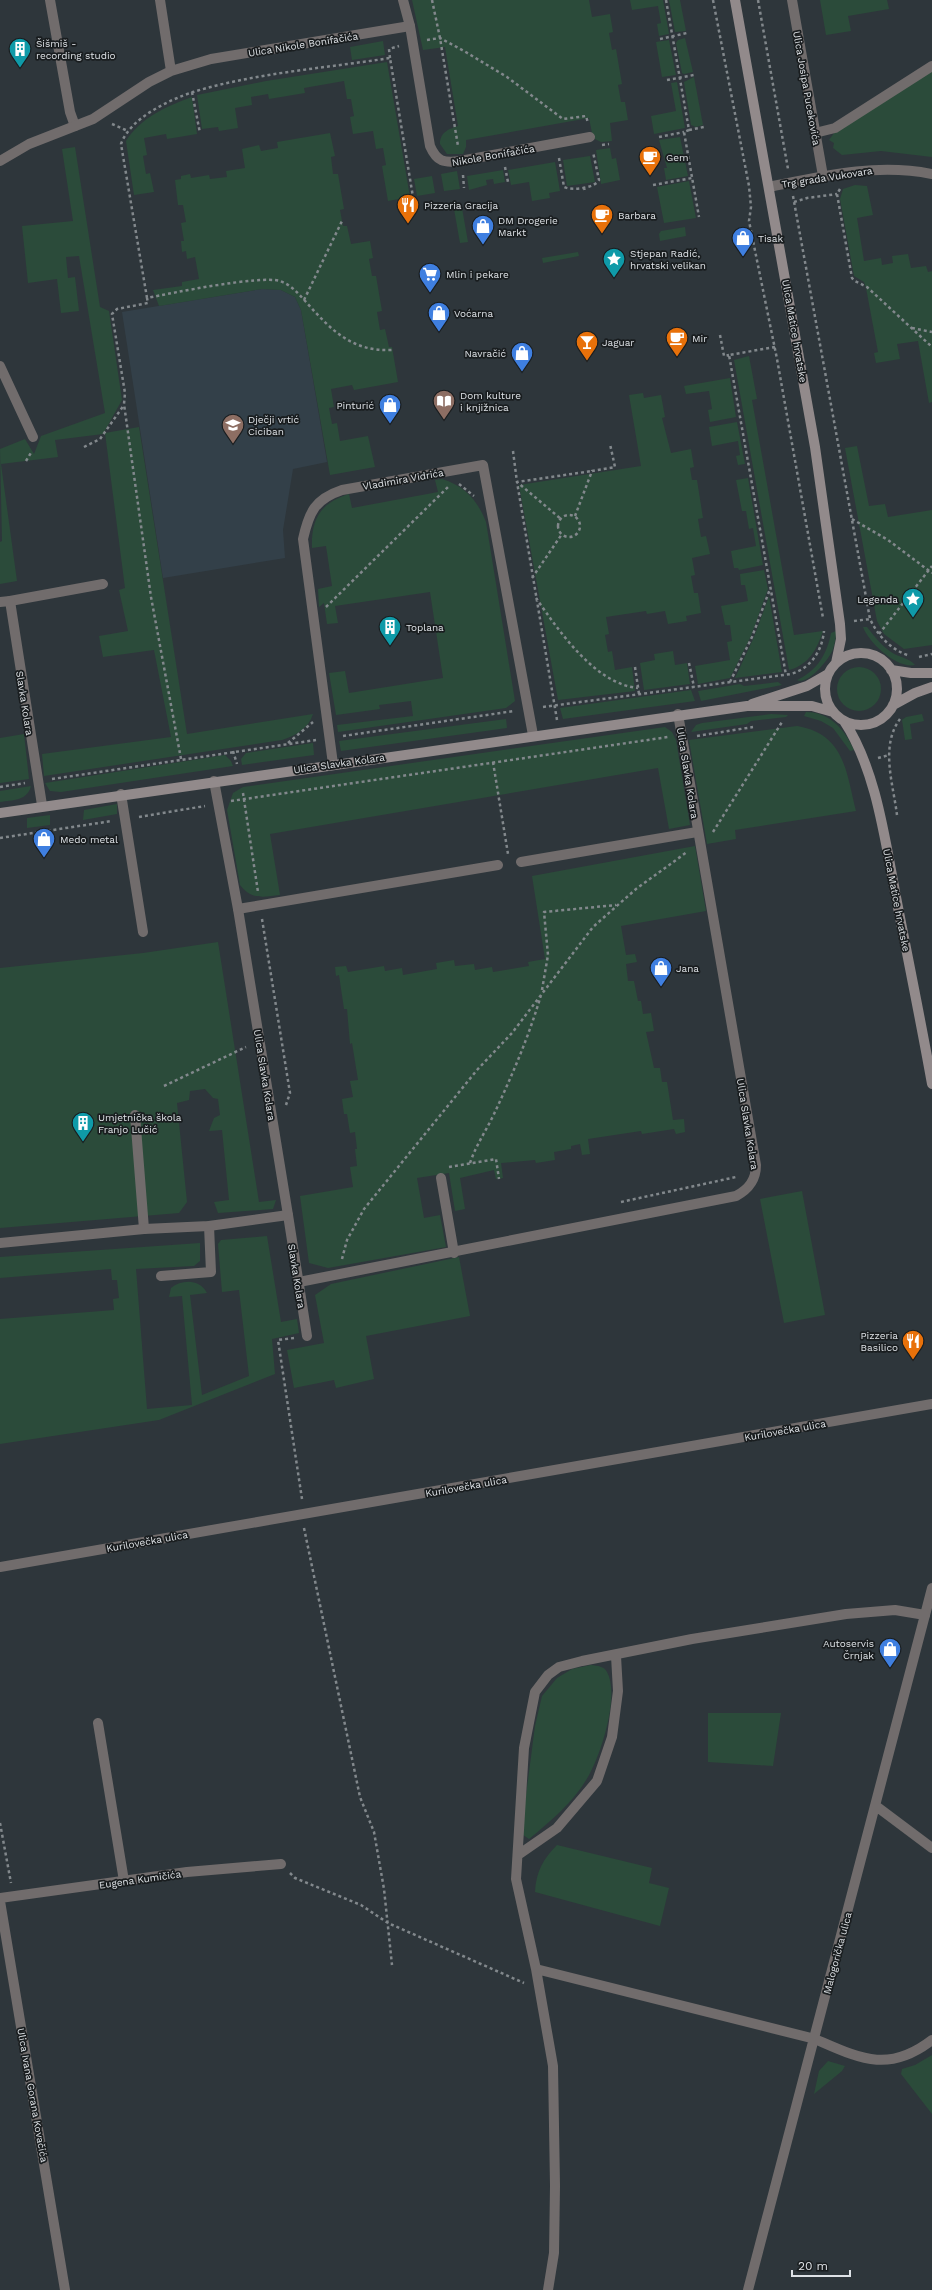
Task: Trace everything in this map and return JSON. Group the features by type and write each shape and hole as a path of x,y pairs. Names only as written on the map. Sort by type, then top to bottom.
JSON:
{"main road":[{"name":"Ulica Matice hrvatske","path":"735,0 815,447 840,624 841,640 836,663"},
{"path":"892,705 896,688 891,670 879,658 865,653 855,654 836,663 828,674 825,691 826,699 833,712 844,721 853,724 871,723 883,717 892,705 909,695 932,686"},
{"path":"891,670 907,673 932,673"},
{"name":"Ulica Slavka Kolara","path":"747,706 806,686 828,674"},
{"name":"Ulica Slavka Kolara","path":"0,813 42,805 678,714 747,706 812,706 833,712"},
{"name":"Ulica Matice hrvatske","path":"844,721 852,733 863,760 885,839 932,1084"}],"street":[{"path":"50,0 70,112 75,126"},
{"path":"160,0 171,71"},
{"path":"403,0 410,26"},
{"name":"Ulica Josipa Pucekovića","path":"792,0 822,176"},
{"name":"Ulica Nikole Bonifačića","path":"0,160 29,144 93,119 149,82 171,71 211,59 410,26"},
{"name":"Nikole Bonifačića","path":"410,26 430,146 437,158 442,162 460,161 590,137"},
{"path":"815,133 835,128 932,66"},
{"name":"Trg grada Vukovara","path":"769,187 822,176 865,170 896,169 932,174"},
{"path":"0,366 33,437"},
{"name":"Vladimira Vidrića","path":"333,764 303,539 310,514 323,498 342,490 483,465 530,709 533,735"},
{"name":"Slavka Kolara","path":"42,805 5,602 103,584"},
{"name":"Ulica Slavka Kolara","path":"299,1282 454,1253 736,1196 743,1192 753,1181 756,1173 756,1165 698,837 678,714"},
{"path":"214,781 238,909 498,866"},
{"path":"121,794 143,932"},
{"name":"Ulica Slavka Kolara","path":"521,862 683,834 698,837"},
{"name":"Ulica Slavka Kolara","path":"238,909 288,1215"},
{"path":"135,1115 144,1229"},
{"path":"441,1178 454,1253"},
{"path":"0,1243 144,1229 209,1226 288,1215"},
{"name":"Slavka Kolara","path":"288,1215 307,1336"},
{"path":"161,1276 211,1272 209,1226"},
{"name":"Kurilovečka ulica","path":"0,1567 633,1458 932,1404"},
{"name":"Malogorička ulica","path":"748,2290 932,1588"},
{"path":"548,2290 554,2253 555,2216 553,2066 536,1969 516,1879 524,1748 535,1692 548,1675 559,1667 692,1639 846,1614 895,1610 925,1615"},
{"path":"518,1855 557,1828 597,1781 612,1738 618,1691 616,1656"},
{"path":"98,1723 124,1881"},
{"path":"876,1806 932,1848"},
{"name":"Eugena Kumičića","path":"0,1898 187,1872 280,1864"},
{"name":"Ulica Ivana Gorana Kovačića","path":"0,1901 1,1918 66,2290"},
{"path":"536,1969 815,2039 858,2057 877,2061 912,2052 932,2040"}],"path":[{"path":"433,0 455,127"},
{"path":"666,0 689,130"},
{"path":"713,0 749,186 751,207 749,221 775,347 823,620"},
{"path":"758,0 870,619 879,634 891,647 911,657 932,654"},
{"path":"660,39 687,33"},
{"path":"413,197 389,49 413,42 440,38 507,77 563,119 586,116 590,137"},
{"path":"181,759 151,597 124,404 125,393 112,314 117,308 148,303 121,144 128,131 138,121 178,98 192,92 264,77 390,58"},
{"path":"667,80 694,75"},
{"path":"192,92 200,133"},
{"path":"659,137 704,127"},
{"path":"684,132 699,217"},
{"path":"565,157 558,158 564,187 570,189 584,187 595,185 599,180 593,153 586,154"},
{"path":"505,167 508,182"},
{"path":"462,174 464,188"},
{"path":"653,185 692,178"},
{"path":"794,202 807,198 837,194 845,184"},
{"path":"584,187 585,192"},
{"path":"837,194 852,278 855,282 867,287 932,347"},
{"path":"304,300 342,220"},
{"path":"147,298 271,279 292,287 336,332 350,342 368,348 392,350"},
{"path":"911,328 932,332"},
{"path":"720,335 724,356 775,347"},
{"path":"729,355 786,675"},
{"path":"84,446 100,439 124,404"},
{"path":"517,482 615,467 610,444"},
{"path":"513,451 532,578 563,752"},
{"path":"561,519 559,529 562,534 567,537 573,537 578,533 581,527 575,516 592,471"},
{"path":"314,620 453,482 468,490 477,499"},
{"path":"517,482 561,519"},
{"path":"561,519 570,515 575,516"},
{"path":"852,519 888,540 932,573"},
{"path":"532,578 562,534"},
{"path":"879,634 932,566"},
{"path":"730,682 752,637 770,587"},
{"path":"535,596 553,622 578,651 616,682 622,685 638,688"},
{"path":"530,709 786,675 799,671 813,660 821,646 824,627"},
{"path":"689,663 694,687"},
{"path":"635,666 639,694"},
{"path":"0,787 516,710 516,706"},
{"path":"897,815 889,747 892,731 903,715"},
{"path":"286,744 300,734 317,717"},
{"path":"341,1263 347,1240 364,1209 478,1070 512,1033 542,992 566,964 592,927 686,852 698,837 713,832 725,816 782,722"},
{"path":"0,838 243,799 563,752 674,737 682,738 753,727"},
{"path":"234,751 243,787 243,799 290,1093 283,1112"},
{"path":"683,834 687,860"},
{"path":"470,1163 474,1151 494,1114 523,1047 542,992 548,955 544,912 618,905"},
{"path":"164,1086 231,1052 260,1041"},
{"path":"441,1178 446,1173 445,1168 496,1159 499,1179"},
{"path":"613,1204 742,1175"},
{"path":"307,1336 278,1340 303,1503 301,1514 360,1797 374,1832 388,1923 392,1965"},
{"path":"280,1864 295,1878 361,1905 388,1923 457,1955 539,1989"}],"shaded area":[{"name":"Dječji vrtić Ciciban","path":"262,289 281,290 295,297 301,310 327,462 293,469 283,530 285,558 163,578 122,312"}],"green space":[{"path":"412,0 589,0 592,17 610,14 613,32 609,33 612,50 616,49 622,84 618,85 621,102 625,102 628,120 610,123 612,141 601,142 593,138 589,118 466,140 466,147 463,154 447,154 440,144 440,140 443,134 448,130 458,126 445,47 423,50"},
{"path":"630,0 663,0 669,34 659,36 657,24 661,23 658,6 632,10"},
{"path":"669,0 680,0 686,31 675,32"},
{"path":"820,0 887,0 889,9 848,16 851,31 826,35"},
{"path":"685,38 693,72 684,74 682,73 676,43 678,40"},
{"path":"669,40 676,75 662,77 656,42"},
{"path":"383,41 385,55 352,60 350,47"},
{"path":"387,62 410,197 388,201 382,166 386,165 383,148 376,149 373,131 353,134 350,117 354,116 351,99 347,99 344,81 304,88 305,93 269,99 268,94 251,97 252,105 235,108 238,128 219,131 218,127 202,129 197,95 266,81"},
{"path":"932,71 932,157 881,151 842,155 833,148 834,143 829,140 834,133"},
{"path":"694,77 703,125 696,127 691,125 684,82"},
{"path":"677,82 685,128 654,134 651,116 676,111 671,83"},
{"path":"192,97 197,134 167,139 166,134 144,138 147,155 143,156 146,174 150,173 154,192 134,195 126,141 146,119 173,104"},
{"path":"330,133 335,156 331,157 333,174 338,174 344,209 340,210 343,226 347,226 351,244 370,241 373,258 369,259 372,276 376,276 382,311 377,312 380,330 385,329 389,347 392,347 398,382 354,390 352,385 331,389 334,407 329,408 332,424 337,423 340,441 368,436 375,467 330,475 301,310 295,297 281,290 262,289 159,306 153,290 182,286 182,282 199,279 195,257 187,259 186,251 182,252 181,241 184,241 181,223 186,222 183,205 178,205 175,180 181,179 181,176 190,174 191,178 209,175 210,179 227,177 226,171 245,168 242,149 259,145 261,151 278,148 277,142"},
{"path":"680,137 688,176 666,180 664,168 667,168 659,140"},
{"path":"75,147 100,307 109,311 122,400 103,434 55,440 58,457 1,464 17,581 0,584 0,542 2,541 0,449 25,439 34,454 41,436 105,413 79,256 66,257 68,278 75,277 79,311 61,313 57,279 28,283 22,226 73,221 62,149"},
{"path":"610,148 612,159 616,158 620,180 601,184 596,150"},
{"path":"590,156 595,182 567,186 563,160"},
{"path":"555,162 560,191 549,193 550,198 532,201 529,182 511,185 508,170"},
{"path":"503,170 505,182 494,184 493,179 486,180 487,185 469,190 467,176"},
{"path":"457,171 460,189 444,191 441,174"},
{"path":"432,176 435,193 417,196 414,179"},
{"path":"689,181 696,218 664,223 657,187"},
{"path":"855,185 867,186 873,215 857,218 864,261 881,258 882,265 893,263 892,256 908,254 911,268 926,266 928,272 932,271 932,402 929,403 918,341 897,344 900,359 876,363 874,353 878,352 866,288 864,282 854,276 840,199 843,189"},
{"path":"462,208 468,242 460,243 454,209"},
{"path":"685,227 686,236 660,241 659,234 661,231"},
{"path":"578,252 579,256 543,263 542,258"},
{"path":"749,356 757,399 752,400 794,635 823,631 815,650 807,660 796,668 789,670 734,360"},
{"path":"730,378 736,417 710,422 708,410 712,409 709,391 686,394 684,386"},
{"path":"643,393 644,398 661,395 665,417 662,418 671,453 691,449 694,467 690,468 692,480 697,480 703,518 698,519 701,537 706,536 710,554 692,558 695,575 691,576 694,593 698,593 701,613 686,616 687,621 668,624 665,611 647,614 646,611 606,617 609,634 605,635 608,652 612,651 615,670 632,667 635,691 558,700 519,485 641,466 629,395"},
{"path":"737,422 745,464 738,465 736,456 740,455 738,441 712,446 709,427"},
{"path":"139,427 187,734 313,714 311,719 301,731 282,740 44,776 42,754 171,737 154,650 103,657 99,636 128,631 119,590 125,588 105,433"},
{"path":"857,446 869,506 885,504 888,517 932,510 932,645 904,649 884,634 877,621 845,448"},
{"path":"748,478 763,565 739,570 738,568 734,568 731,551 756,546 753,528 749,529 746,511 742,511 736,480"},
{"path":"442,479 464,490 470,495 479,507 486,522 515,701 506,708 338,732 337,725 413,716 411,701 379,705 380,709 336,715 329,673 345,671 349,693 443,678 430,592 335,606 338,623 327,624 324,603 319,607 318,589 332,586 326,546 312,548 313,528 316,520 325,507 331,502 349,494 352,508 438,492 435,480"},
{"path":"764,570 768,589 751,636 730,678 698,684 695,666 730,660 727,642 732,641 730,625 725,625 721,606 748,601 745,585 741,585 740,574"},
{"path":"769,596 782,672 735,678 754,637"},
{"path":"863,627 867,627 891,652 915,665 900,663 884,654 871,640"},
{"path":"836,631 833,649 828,658 818,670 807,679 802,681 797,680 810,672 820,661 827,648 831,633"},
{"path":"673,651 675,665 687,663 690,684 644,690 640,663 655,660 654,654"},
{"path":"859,667 871,671 877,677 881,689 877,701 871,707 859,711 847,707 841,701 837,689 841,677 847,671"},
{"path":"778,682 782,685 701,701 698,691 740,684 744,686"},
{"path":"691,690 695,701 563,719 560,708"},
{"path":"806,712 822,715 836,724 846,736 854,750 850,751 833,728 821,721 804,716"},
{"path":"771,714 788,715 786,717 751,721 747,724 691,732 696,725 702,723"},
{"path":"922,714 924,721 910,724 912,739 905,740 902,720 906,717"},
{"path":"506,719 507,728 341,751 339,741"},
{"path":"797,726 813,730 825,737 834,746 846,769 856,811 735,830 736,839 707,844 689,740"},
{"path":"665,727 672,732 676,740 690,825 669,829 658,768 270,834 280,895 263,897 253,895 244,890 240,885 227,810 233,793 243,787"},
{"path":"24,734 29,779 0,783 0,738"},
{"path":"313,743 314,755 242,765 241,759 246,753"},
{"path":"225,755 231,761 233,766 61,792 50,791 45,783"},
{"path":"31,786 29,791 23,797 0,802 0,791"},
{"path":"117,804 117,814 83,820 84,810"},
{"path":"50,815 50,825 27,828 27,818"},
{"path":"695,846 706,911 621,926 626,955 635,954 637,962 626,964 628,981 634,981 638,1001 641,1001 643,1014 651,1013 654,1031 646,1032 654,1068 660,1068 662,1082 667,1082 673,1120 684,1119 685,1132 676,1134 674,1129 642,1134 641,1131 588,1139 590,1154 582,1155 580,1144 571,1146 571,1149 554,1152 555,1160 536,1163 535,1160 501,1163 503,1178 496,1179 494,1170 460,1178 465,1209 455,1211 449,1173 417,1178 424,1218 440,1215 446,1247 328,1268 309,1263 300,1196 353,1187 350,1167 357,1166 355,1132 350,1133 347,1114 344,1114 342,1099 353,1097 350,1081 358,1080 352,1043 350,1044 347,1009 344,1009 339,975 336,976 335,967 346,966 348,972 384,966 385,971 402,968 403,975 437,969 436,963 454,960 455,966 474,964 475,970 492,967 493,972 529,966 528,962 545,959 532,876"},
{"path":"218,942 259,1202 276,1200 273,1209 218,1213 214,1202 229,1200 222,1130 209,1131 214,1118 220,1115 218,1099 213,1098 205,1089 190,1091 189,1100 177,1103 187,1202 179,1213 0,1228 0,968 143,953"},
{"path":"802,1191 825,1315 784,1323 760,1199"},
{"path":"267,1236 281,1322 297,1319 299,1333 272,1339 275,1374 159,1420 0,1444 0,1319 114,1310 113,1299 119,1298 117,1280 112,1280 111,1269 0,1278 0,1257 200,1243 200,1261 194,1266 136,1269 147,1409 192,1405 182,1296 169,1297 171,1288 180,1283 195,1283 204,1288 207,1293 190,1295 202,1395 249,1376 239,1290 222,1292 218,1244 221,1240"},
{"path":"459,1257 470,1316 366,1336 374,1379 336,1388 334,1380 294,1388 287,1350 324,1343 315,1295 331,1284"},
{"path":"591,1665 604,1669 607,1672 610,1682 610,1709 599,1753 589,1775 570,1802 529,1839 523,1835 522,1826 535,1726 542,1696 557,1678 572,1669"},
{"path":"708,1713 781,1713 773,1766 708,1762"},
{"path":"557,1845 652,1868 649,1883 669,1888 660,1926 535,1892 541,1866"},
{"path":"932,2055 932,2114 901,2074 902,2069 915,2065"},
{"path":"828,2061 845,2066 842,2071 814,2094 819,2071"}],"place":[{"name":"Šišmiš - recording studio","path":"20,68"},
{"name":"Gem","path":"650,176"},
{"name":"Pizzeria Gracija","path":"408,224"},
{"name":"Barbara","path":"602,234"},
{"name":"DM Drogerie Markt","path":"483,246"},
{"name":"Tisak","path":"743,258"},
{"name":"Stjepan Radić, hrvatski velikan","path":"614,278"},
{"name":"Mlin i pekare","path":"430,294"},
{"name":"Voćarna","path":"439,332"},
{"name":"Mir","path":"677,358"},
{"name":"Jaguar","path":"587,362"},
{"name":"Navračić","path":"522,372"},
{"name":"Dom kulture i knjižnica","path":"444,420"},
{"name":"Pinturić","path":"390,424"},
{"name":"Dječji vrtić Ciciban","path":"233,444"},
{"name":"Legenda","path":"913,618"},
{"name":"Toplana","path":"390,646"},
{"name":"Medo metal","path":"44,858"},
{"name":"Jana","path":"661,988"},
{"name":"Umjetnička škola Franjo Lučić","path":"83,1142"},
{"name":"Pizzeria Basilico","path":"913,1360"},
{"name":"Autoservis Črnjak","path":"890,1668"}]}
